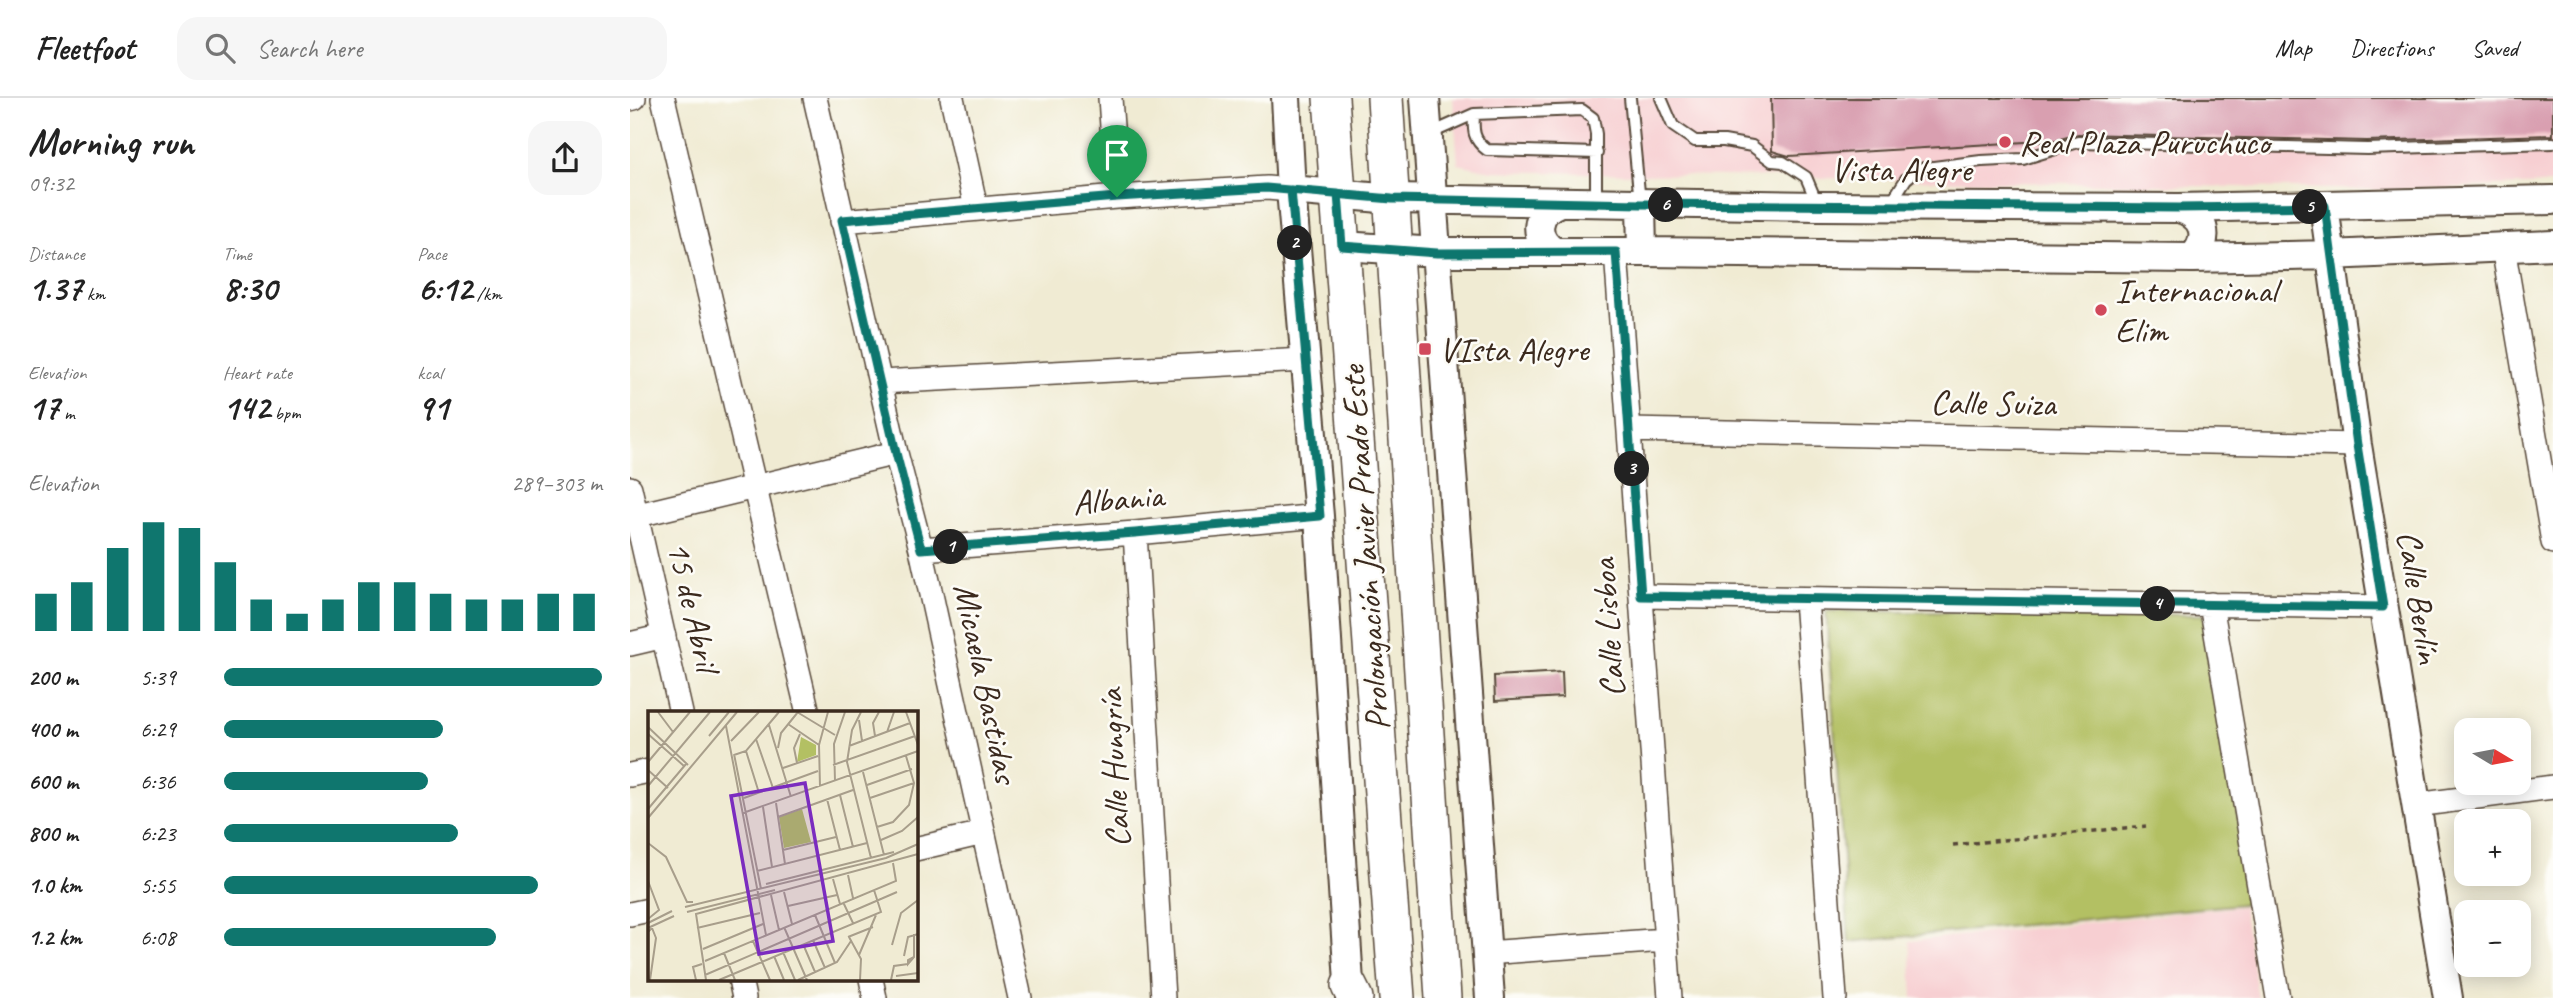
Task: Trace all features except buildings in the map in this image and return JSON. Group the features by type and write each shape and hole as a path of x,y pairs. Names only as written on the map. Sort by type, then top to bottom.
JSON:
{"main road":[{"name":"Prolongación Javier Prado Este","path":"1331,98 1396,998"},
{"path":"1338,98 1349,114 1362,122 1376,120 1385,104"},
{"name":"Prolongación Javier Prado Este","path":"1385,104 1443,998"}],"street":[{"path":"663,98 808,711"},
{"name":"Micaela Bastidas","path":"815,98 896,453 921,549 1020,998"},
{"path":"952,98 976,208"},
{"path":"1110,98 1117,197"},
{"name":"Prolongación Javier Prado Este","path":"1286,98 1291,190 1320,516 1351,994"},
{"path":"1425,98 1490,998"},
{"path":"842,220 1117,197 1266,188 1291,190"},
{"name":"Vista Alegre","path":"1291,190 1392,199 1818,206 2179,208 2553,200"},
{"path":"1555,252 1543,243 1539,229 1542,215 1552,205 1559,203"},
{"path":"1629,252 1641,204"},
{"name":"Calle Berlín","path":"2325,206 2357,445 2448,998"},
{"path":"2179,208 2198,218 2203,228 2204,239 2193,258"},
{"path":"1342,246 1437,253 1629,252 2193,258 2553,245"},
{"path":"2503,247 2544,430 2553,542"},
{"name":"Calle Lisboa","path":"1629,252 1629,430 1670,998"},
{"path":"880,382 1305,360"},
{"name":"Calle Suiza","path":"1629,430 2357,445"},
{"path":"633,516 896,453"},
{"name":"15 de Abril","path":"630,488 633,516 681,711"},
{"name":"Albania","path":"921,549 1320,516"},
{"name":"Calle Hungría","path":"1135,533 1163,998"},
{"path":"1641,596 2383,607"},
{"path":"1806,598 1835,998"},
{"path":"2211,604 2277,998"},
{"path":"630,644 664,636"},
{"path":"630,775 648,771"},
{"path":"2416,805 2553,787"},
{"path":"917,849 982,833"},
{"path":"630,915 648,910"},
{"path":"1486,953 1665,940"}],"lane":[{"path":"1630,98 1641,204"},
{"path":"1661,98 1673,126 1695,141 1724,141 1752,146 1772,161 1783,162 1806,177 1818,206"},
{"path":"1428,134 1474,114 1582,110 1592,118 1597,152 1596,203"},
{"path":"1474,114 1473,132 1478,143 1487,150 1597,152"},
{"path":"1889,206 1906,180 1918,169 2023,159 2078,142 2367,149 2553,143"}],"path":[{"path":"1953,845 2146,826"}],"shaded area":[{"name":"Real Plaza Puruchuco","path":"1453,98 2553,98 2553,184 2383,190 1492,171 1458,164"},
{"path":"2243,906 2258,998 1913,998 1910,941"}],"green space":[{"path":"1826,611 2203,615 2253,903 1849,942"}],"place":[{"name":"Real Plaza Puruchuco","path":"2005,142"},
{"name":"Internacional Elim","path":"2101,310"},
{"name":"VIsta Alegre","path":"1425,349"}],"route":[{"path":"1117,197 842,220 921,549 1320,516 1291,190 1338,194 1342,246 1437,253 1616,252 1641,596 2383,607 2357,445 2325,206 2179,208 1641,204 1392,199 1338,194 1266,188 1117,197"}]}
